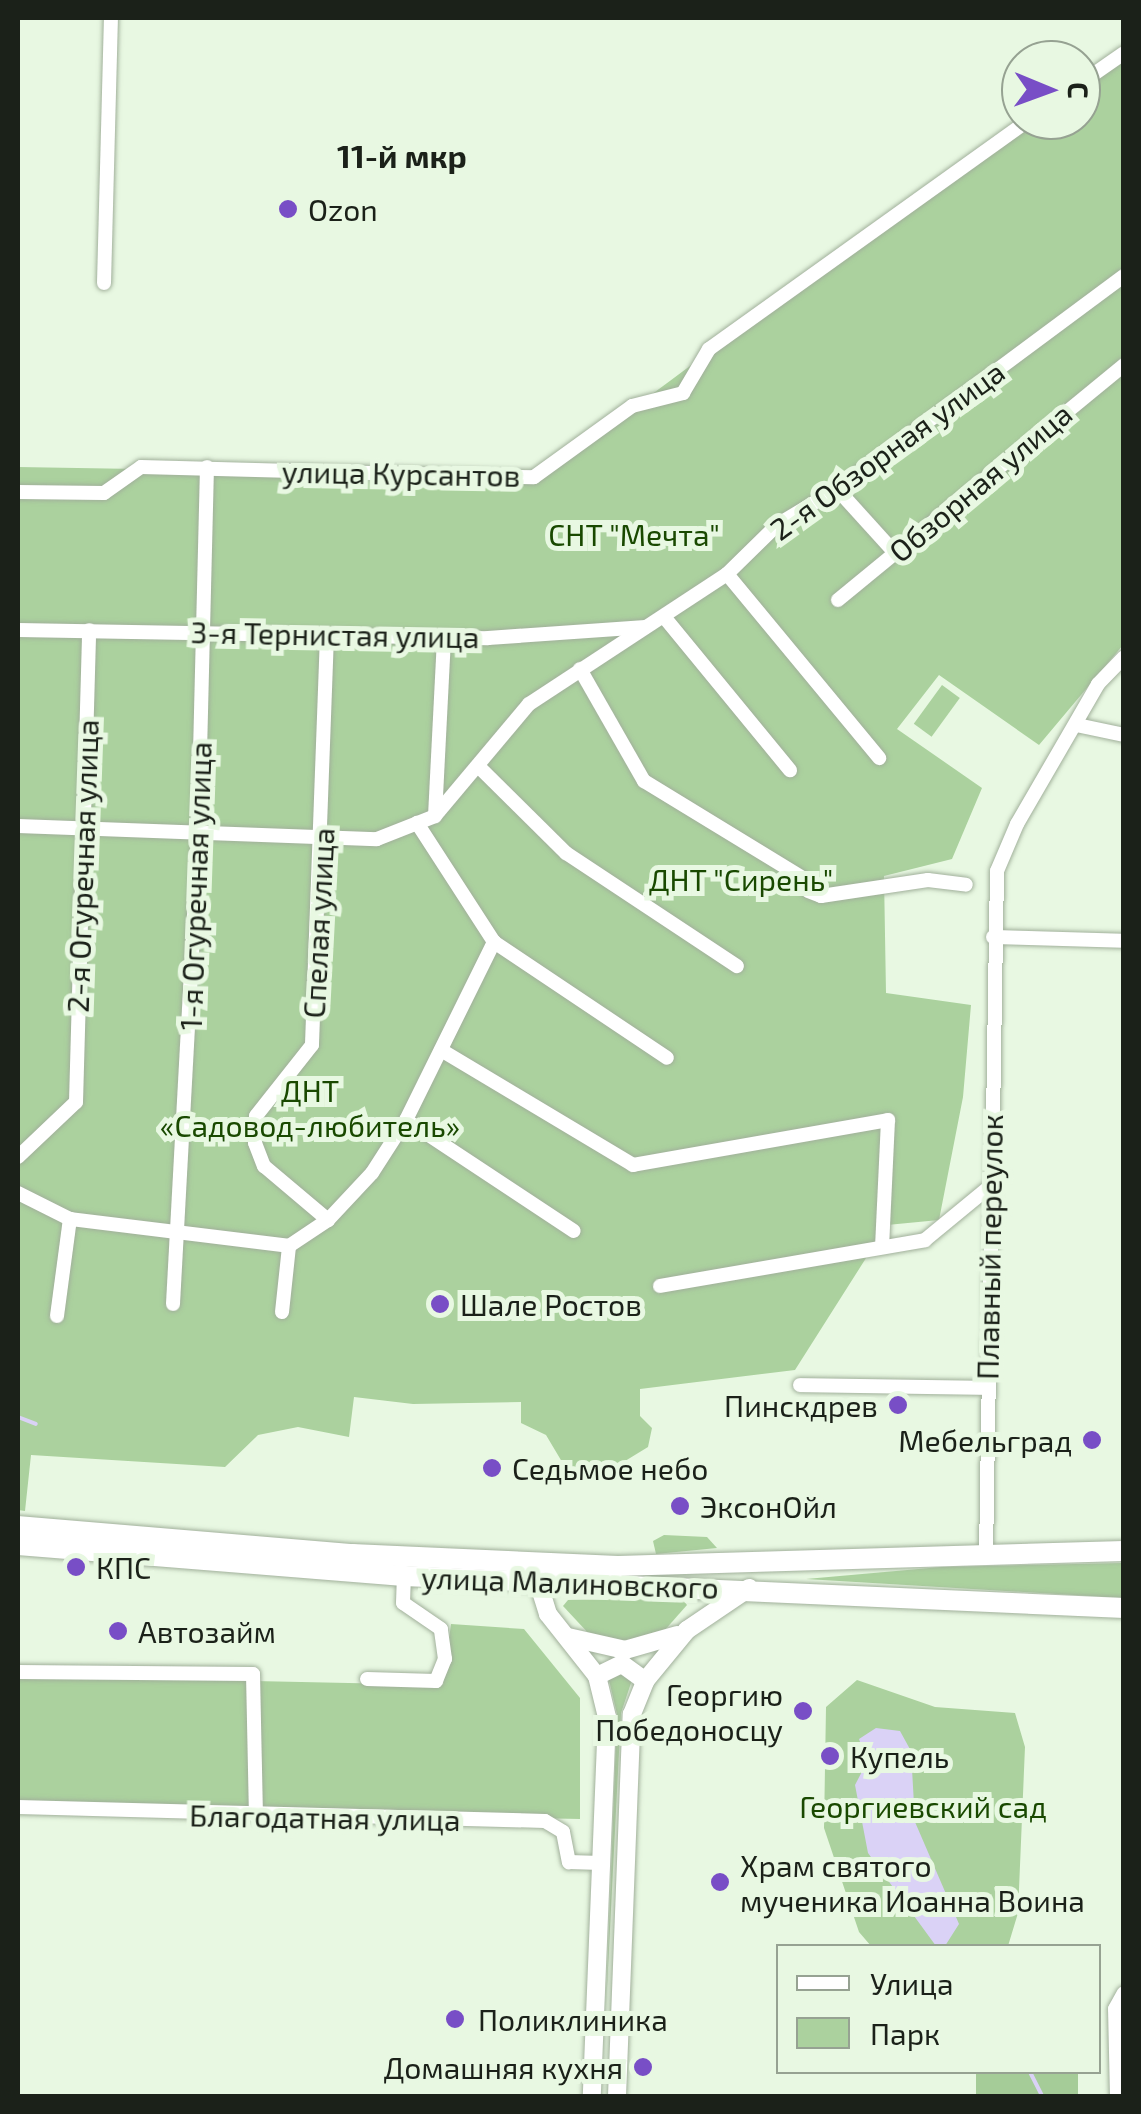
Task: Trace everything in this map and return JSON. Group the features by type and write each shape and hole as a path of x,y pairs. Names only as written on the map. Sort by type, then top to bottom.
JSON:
{"highway":[{"name":"улица Малиновского","path":"18,1526 534,1573 1124,1608"},
{"name":"улица Малиновского","path":"18,1544 404,1576 1124,1551"}],"main road":[{"path":"534,1573 564,1636 597,1676 607,1717 592,2096"},
{"path":"617,2096 629,1740 645,1680 687,1630 748,1588"},
{"path":"564,1636 625,1650 687,1630"},
{"path":"597,1676 622,1664 645,1680"},
{"path":"595,2010 607,2020 620,2013"},
{"path":"594,2048 607,2040 618,2048"}],"street":[{"path":"104,283 111,18"},
{"path":"1101,69 1124,53"},
{"name":"улица Курсантов","path":"18,492 104,492 141,467 534,476 632,406 683,393 708,348 1001,140"},
{"name":"2-я Обзорная улица","path":"434,816 480,768 529,704 727,574 777,525 836,489 1124,276"},
{"name":"Обзорная улица","path":"838,600 1124,365"},
{"name":"1-я Огуречная улица","path":"173,1304 182,1229 198,835 207,467"},
{"path":"836,489 895,553"},
{"path":"727,574 880,758"},
{"path":"658,622 790,770"},
{"name":"3-я Тернистая улица","path":"18,630 444,637 658,622"},
{"name":"2-я Огуречная улица","path":"18,1157 76,1102 88,630"},
{"name":"Спелая улица","path":"327,635 324,838 312,1045 256,1116 255,1143 264,1166 328,1220"},
{"path":"18,826 378,839 434,816 444,637"},
{"name":"Плавный переулок","path":"986,1556 988,1188 997,871 1016,824 1098,684 1124,656"},
{"path":"580,669 644,781 821,896 928,880 966,884"},
{"path":"1076,725 1124,734"},
{"path":"480,768 566,852 737,966"},
{"path":"417,823 494,942 667,1058"},
{"path":"994,938 1124,941"},
{"path":"18,1193 70,1218 182,1229 289,1246 328,1220 372,1173 406,1120 494,942"},
{"path":"441,1050 633,1165 888,1120 882,1245"},
{"path":"406,1120 574,1231"},
{"path":"660,1286 925,1240 988,1188"},
{"path":"58,1316 70,1218"},
{"path":"282,1312 289,1246"},
{"path":"800,1385 987,1388"},
{"path":"367,1680 436,1681 446,1642 432,1617 403,1603 404,1576"},
{"path":"18,1672 253,1674 256,1816"},
{"name":"Благодатная улица","path":"18,1808 544,1822 564,1832 568,1862 601,1863"},
{"path":"1117,2096 1115,2009 1124,1993"}],"green space":[{"path":"1123,45 1123,645 1039,745 939,675 897,729 982,788 952,859 884,876 886,993 971,1005 963,1097 939,1220 887,1225 795,1370 640,1389 640,1416 652,1428 648,1447 594,1480 574,1482 546,1435 521,1423 521,1402 413,1404 354,1397 349,1437 298,1427 258,1435 225,1467 31,1455 25,1511 18,1510 18,467 542,476 1001,135 1001,140 1101,140 1101,61"},
{"path":"942,685 960,698 932,737 914,724"},
{"path":"664,1535 707,1537 717,1548 656,1554 653,1541"},
{"path":"1123,1563 1123,1598 806,1579 941,1567"},
{"path":"568,1600 683,1600 687,1605 664,1631 628,1645 590,1635 563,1606"},
{"path":"451,1624 524,1629 580,1698 580,1819 18,1808 18,1676 443,1685"},
{"path":"622,1673 633,1677 621,1713 606,2007 617,1714 608,1676"},
{"name":"Георгиевский сад","path":"857,1680 935,1707 1015,1713 1025,1747 1018,1913 1009,1944 869,1944 859,1932 824,1828 826,1707"},
{"path":"976,2074 1078,2074 1078,2096 976,2096"}],"shaded area":[{"path":"876,1728 900,1731 911,1751 915,1822 959,1924 946,1944 935,1944 868,1853 855,1785 867,1762 859,1739"}],"waterway":[{"path":"18,1417 36,1424"},
{"path":"1031,2074 1042,2096"}],"place":[{"name":"Ozon","path":"288,209"},
{"name":"Шале Ростов","path":"440,1304"},
{"name":"Пинскдрев","path":"898,1405"},
{"name":"Мебельград","path":"1092,1440"},
{"name":"Седьмое небо","path":"492,1468"},
{"name":"ЭксонОйл","path":"680,1506"},
{"name":"КПС","path":"76,1567"},
{"name":"Автозайм","path":"118,1631"},
{"name":"Георгию Победоносцу","path":"803,1711"},
{"name":"Купель","path":"830,1756"},
{"name":"Храм святого мученика Иоанна Воина","path":"720,1882"},
{"name":"Поликлиника","path":"455,2019"},
{"name":"Домашняя кухня","path":"643,2067"}],"district":[{"name":"11-й мкр","path":"402,155"}],"park label":[{"name":"СНТ \"Мечта\"","path":"634,534"},
{"name":"ДНТ \"Сирень\"","path":"741,879"},
{"name":"ДНТ «Садовод-любитель»","path":"310,1107"}]}
